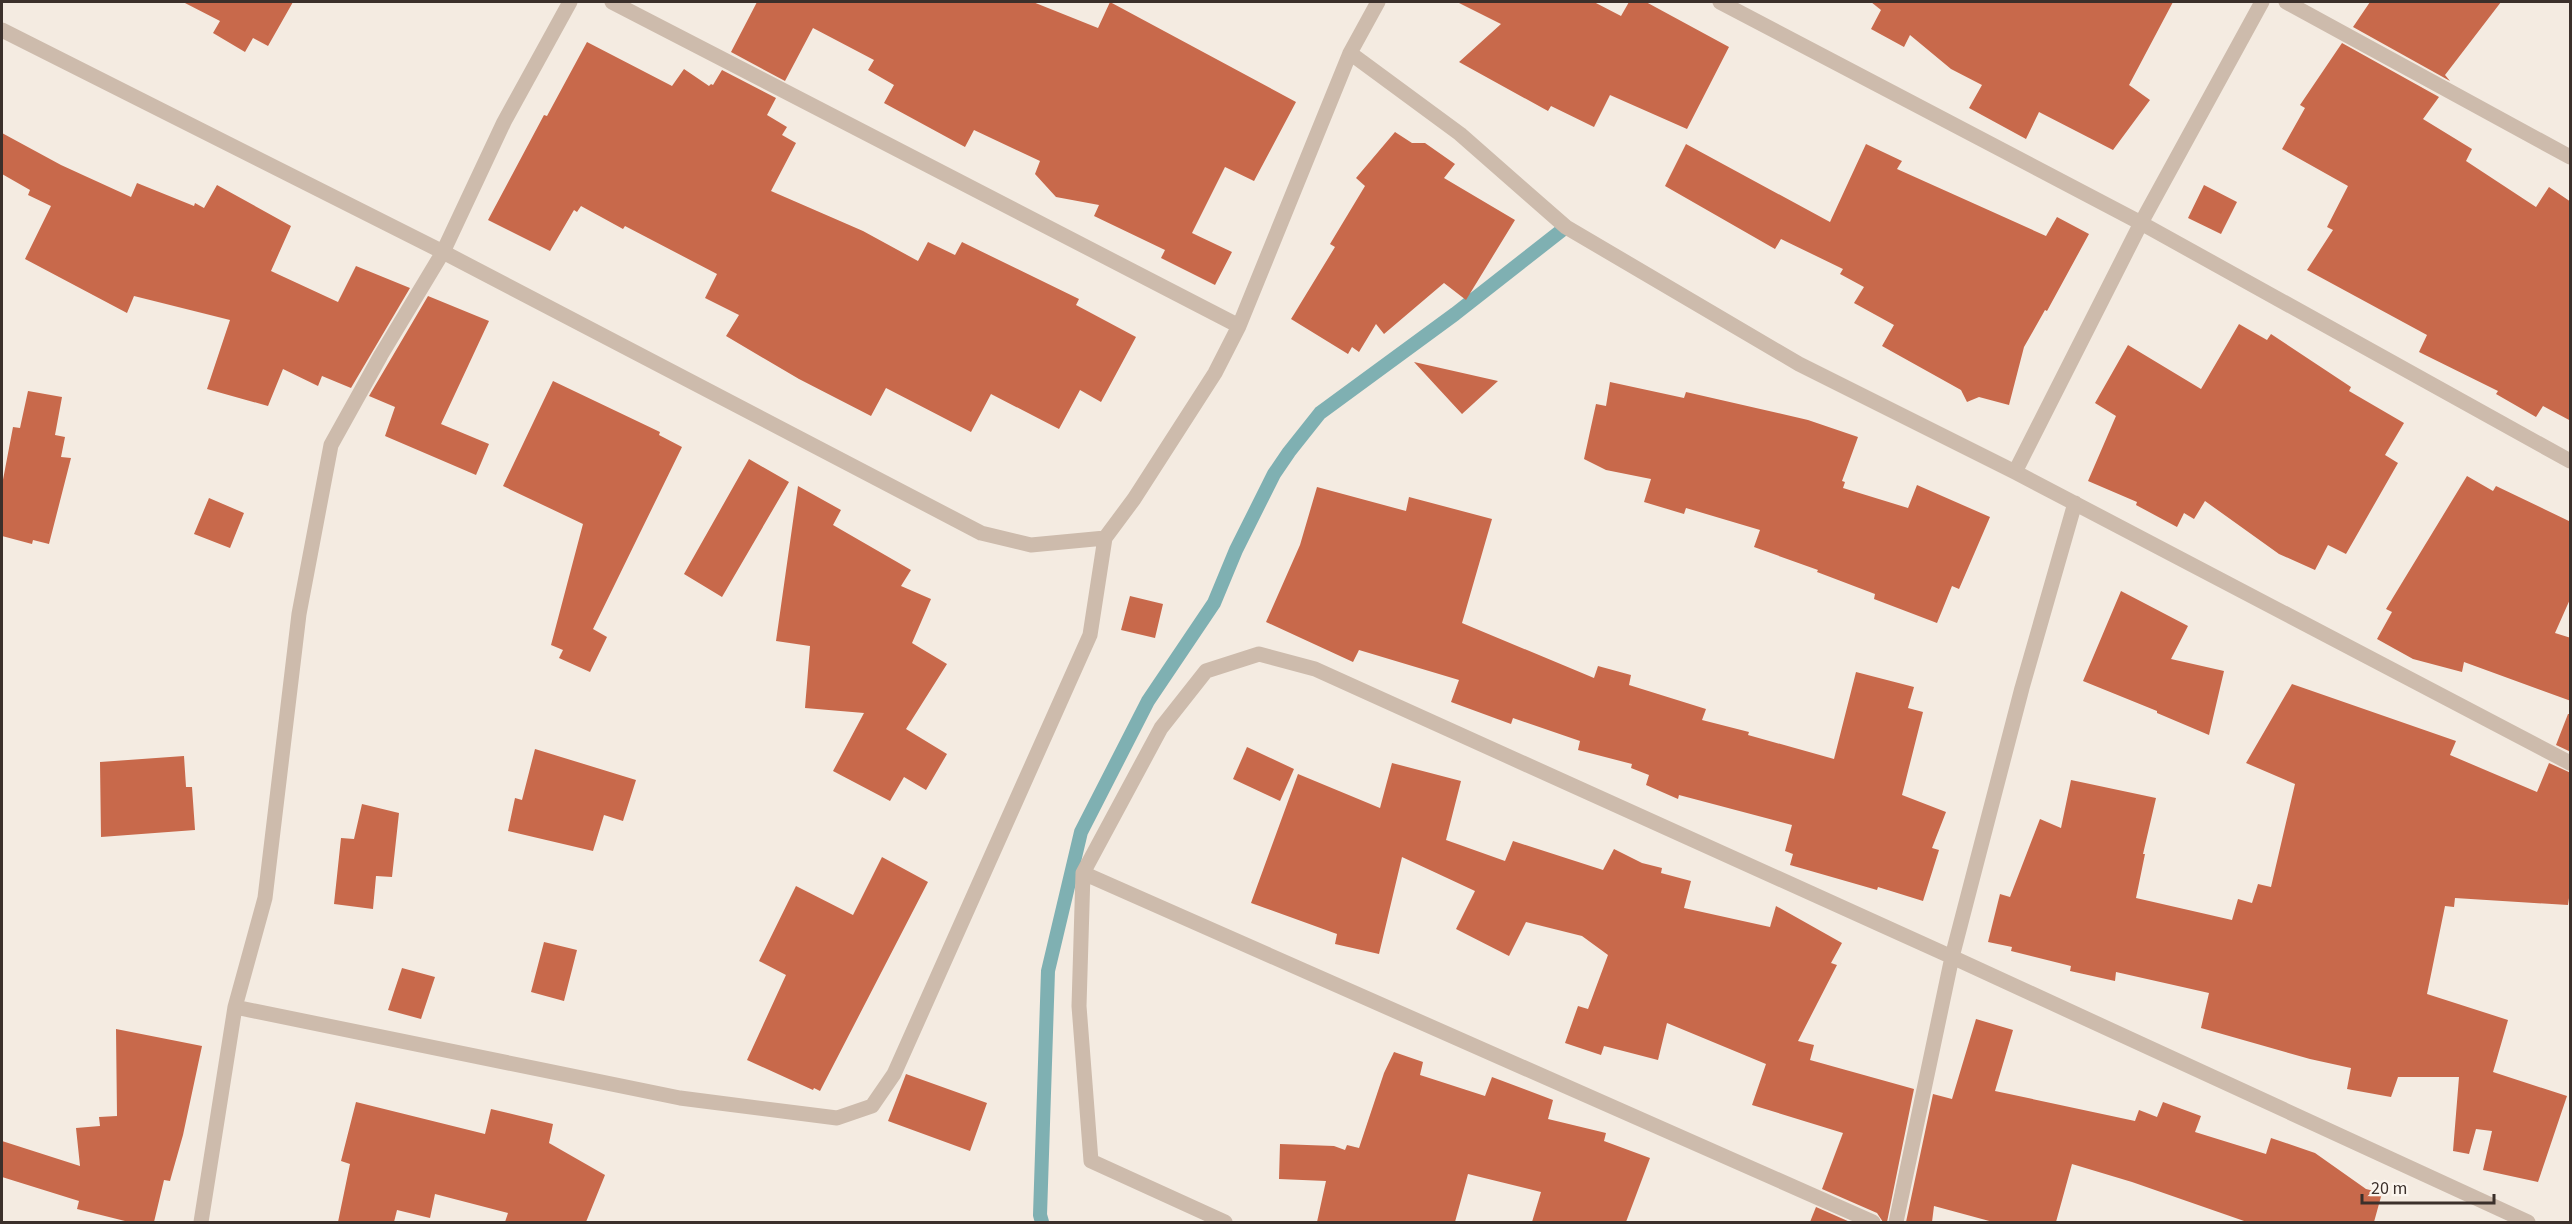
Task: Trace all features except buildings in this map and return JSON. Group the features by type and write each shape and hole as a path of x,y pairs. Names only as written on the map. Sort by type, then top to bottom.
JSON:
{"street":[{"path":"201,1222 235,1007 265,898 299,614 331,445 381,355 443,252 504,122 570,2"},
{"path":"612,2 1239,326"},
{"path":"235,1007 680,1098 837,1118 872,1106 894,1074 1090,635 1105,538 1134,499 1215,373 1239,326 1350,53 1378,2"},
{"path":"1720,2 2141,223 2571,461"},
{"path":"2015,472 2141,223 2262,2"},
{"path":"2286,2 2571,157"},
{"path":"2,30 443,252 981,533 1031,545 1105,538"},
{"path":"1350,53 1460,134 1566,227 1799,364 2075,503 2571,763"},
{"path":"1896,1222 1952,957 2033,645 2075,503"},
{"path":"1226,1222 1091,1161 1079,1006 1083,873 1161,728 1206,671 1259,654 1315,669 1952,957 2528,1222"},
{"path":"1083,873 1874,1222"}],"waterway":[{"path":"1042,1222 1040,1215 1048,971 1081,832 1148,701 1214,603 1236,550 1274,474 1320,413 1455,314 1566,227"}]}
